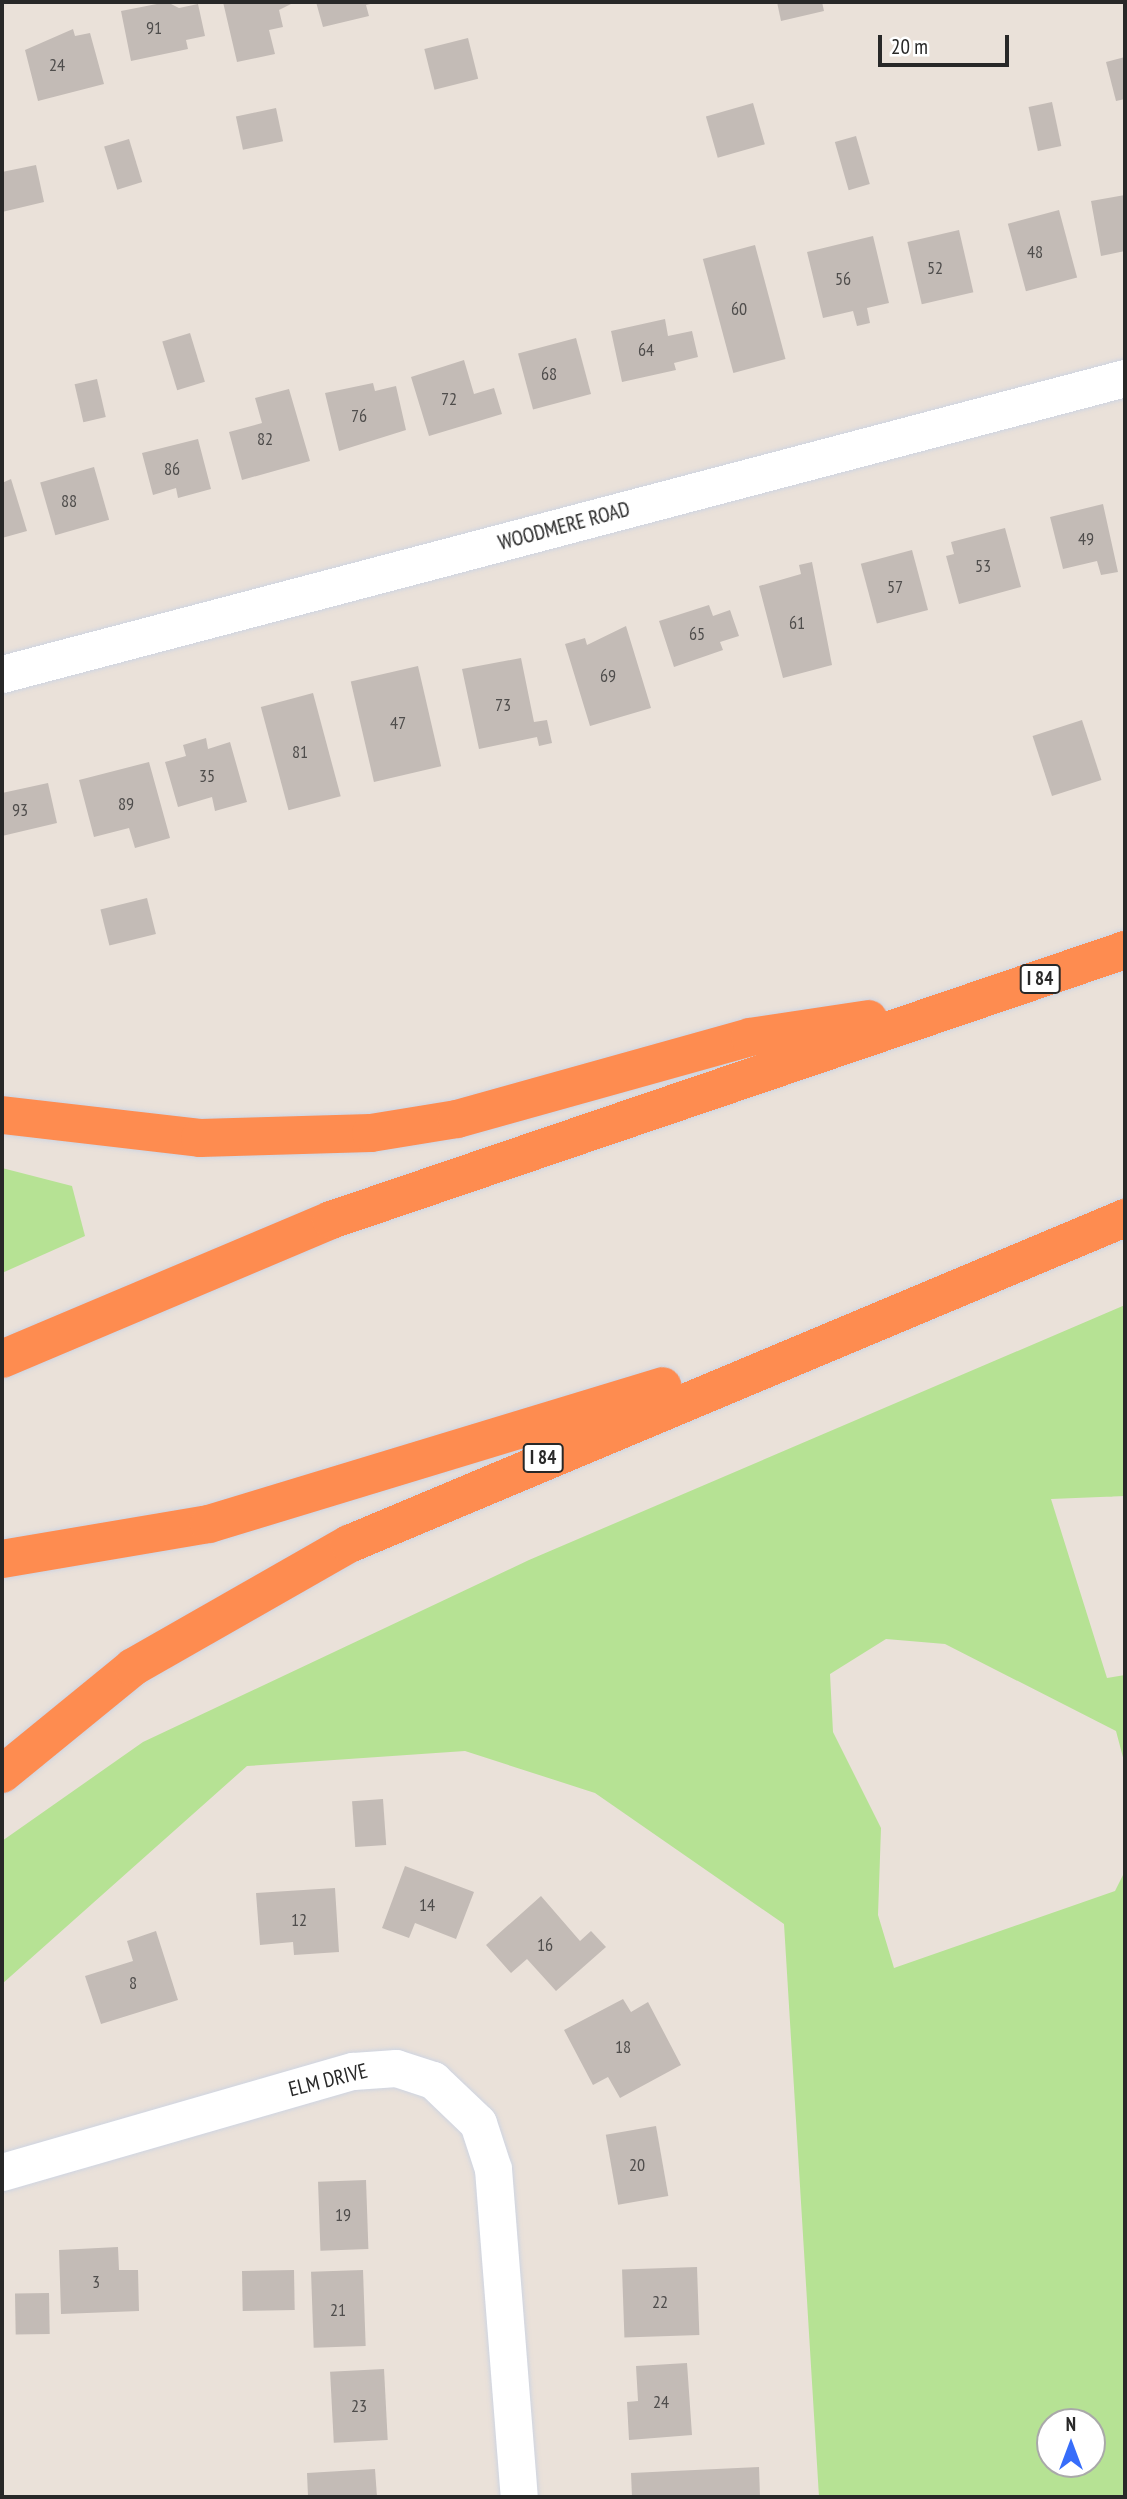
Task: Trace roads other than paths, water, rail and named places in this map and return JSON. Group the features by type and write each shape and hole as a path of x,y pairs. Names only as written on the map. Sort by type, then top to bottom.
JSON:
{"highway":[{"name":"I 84","path":"2,1359 331,1220 1125,950"},
{"path":"2,1115 200,1138 371,1133 457,1119 750,1037 954,1007"},
{"name":"I 84","path":"2,1774 133,1667 267,1587 462,1492 1125,1218"},
{"path":"2,1559 209,1524 649,1390 802,1352"}],"street":[{"name":"WOODMERE ROAD","path":"2,674 1125,378"},
{"name":"ELM DRIVE","path":"2,2172 353,2071 397,2068 444,2087 478,2123 493,2169 519,2497"}]}
